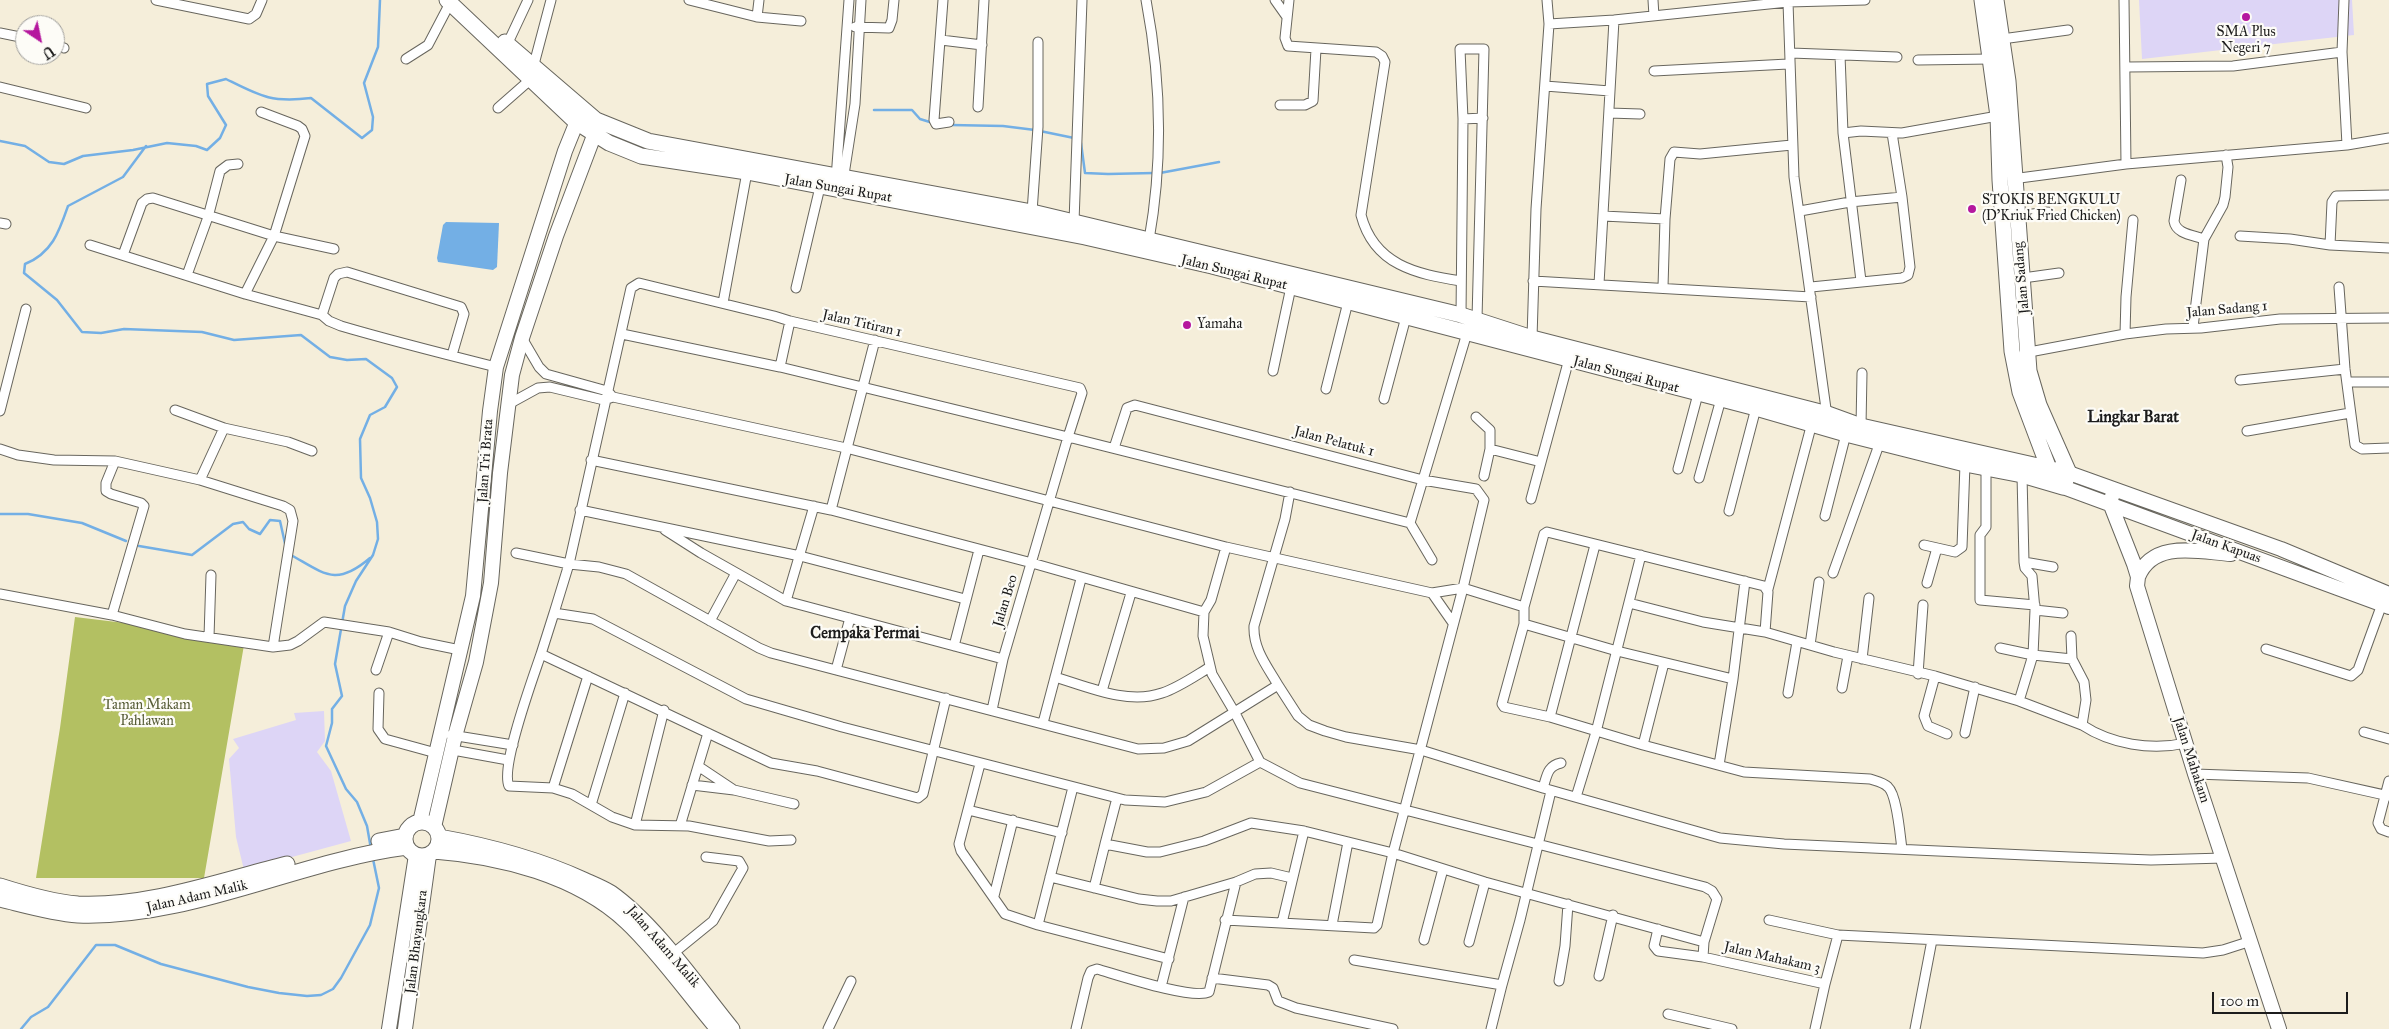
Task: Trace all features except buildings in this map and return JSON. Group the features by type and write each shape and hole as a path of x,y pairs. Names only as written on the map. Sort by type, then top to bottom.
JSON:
{"main road":[{"path":"1982,0 2007,179 2020,354 2020,392 2047,476"},
{"name":"Jalan Sadang","path":"1996,0 2008,81 2007,179 2017,216 2023,278 2020,354 2029,371 2038,405 2069,473"},
{"name":"Jalan Sungai Rupat","path":"451,1 579,115 641,156 1032,212 1477,319 1698,394 1821,421 1861,426 2047,476 2063,487"},
{"name":"Jalan Sungai Rupat","path":"596,128 835,184 1071,233 1291,287 1568,359 1619,367 1821,421 1846,434 1964,464 2022,475 2047,476 2069,473"},
{"path":"2063,487 2069,473"},
{"name":"Jalan Adam Malik","path":"0,899 34,907 154,910 255,878 387,844 423,841 459,853 508,863 568,884 612,910 628,922 666,958 732,1029"},
{"name":"Jalan Adam Malik","path":"0,886 29,895 78,904 86,909"},
{"name":"Jalan Adam Malik","path":"666,958 718,1029"}],"street":[{"path":"156,0 249,18 256,14 262,0"},
{"path":"505,48 527,6 528,0"},
{"path":"498,108 531,74 551,0"},
{"path":"689,0 757,17 801,21"},
{"path":"757,17 759,0"},
{"path":"835,184 849,0"},
{"path":"796,288 835,184 855,104 861,0"},
{"path":"847,28 889,28 892,20 894,0"},
{"path":"943,0 934,120 936,124 949,122"},
{"path":"978,107 984,0"},
{"path":"1074,222 1082,0"},
{"path":"1146,0 1156,60 1159,140 1149,240"},
{"path":"1275,0 1288,17"},
{"path":"1289,0 1285,38 1288,46 1376,52 1382,56 1385,62 1360,215 1365,232 1376,248 1395,263 1417,274 1460,281"},
{"path":"1532,338 1533,281 1549,24 1548,0"},
{"path":"1653,0 1654,16"},
{"path":"1549,24 1654,16 1741,4 1865,0"},
{"path":"2124,0 2127,67 2126,164"},
{"path":"2344,0 2342,52 2347,144"},
{"path":"406,59 428,45 451,1"},
{"path":"1764,632 1768,589 1821,421 1811,287 1792,145 1788,64 1791,53 1788,2"},
{"path":"1600,284 1614,20"},
{"path":"2002,39 2068,30"},
{"path":"0,33 15,36"},
{"path":"941,40 982,44"},
{"path":"1032,212 1038,127 1038,42"},
{"path":"1280,105 1305,105 1313,101 1316,49"},
{"path":"1461,315 1463,119 1460,49 1484,49 1477,319"},
{"path":"2127,67 2233,66 2342,52"},
{"path":"1791,53 1897,57"},
{"path":"1840,55 1850,202 1861,281"},
{"path":"1918,60 1991,59"},
{"path":"1654,71 1788,64"},
{"path":"1545,86 1610,91"},
{"path":"0,87 86,108"},
{"path":"245,294 274,236 305,136 302,129 298,126 261,112"},
{"path":"1609,113 1640,114"},
{"name":"Jalan Tri Brata","path":"423,841 436,753 473,596 490,411 496,367 579,115"},
{"path":"1844,133 1861,131 1892,133 1998,116"},
{"path":"1463,119 1483,118"},
{"name":"Jalan Tri Brata","path":"423,841 454,743 476,662 491,583 507,405 522,338 596,128"},
{"path":"1811,287 1902,278 1909,272 1902,197 1892,133"},
{"path":"2007,179 2126,164 2347,144 2389,138"},
{"path":"1663,287 1665,219 1670,159 1674,152 1700,154 1792,145"},
{"path":"2193,327 2204,239 2223,205 2228,167 2226,155"},
{"path":"188,275 208,217 220,171 228,165 238,164"},
{"path":"723,303 747,172"},
{"path":"2181,180 2174,221 2175,227 2180,231 2204,239"},
{"path":"2330,245 2332,202 2336,196 2389,195"},
{"path":"1800,211 1850,202 1902,197"},
{"path":"123,255 142,203 147,199 153,198 208,217 274,236 334,249"},
{"path":"2017,216 2048,212"},
{"path":"1603,216 1665,219"},
{"path":"2126,334 2126,298 2133,220"},
{"path":"2240,236 2290,239 2330,245 2389,248"},
{"path":"90,245 245,294 322,314 328,322 341,326 425,350 496,367"},
{"path":"530,265 545,269"},
{"path":"322,314 334,278 338,274 346,272 452,304 461,307 464,312 452,355"},
{"path":"2023,278 2059,273"},
{"path":"1533,281 1811,297"},
{"name":"Jalan Titiran 1","path":"622,334 631,288 639,283 723,303 790,322 1080,388"},
{"path":"1273,371 1291,287"},
{"path":"2339,287 2344,369 2353,437 2357,447 2389,448"},
{"path":"1326,389 1348,302"},
{"path":"0,411 26,309"},
{"path":"1384,399 1406,318"},
{"name":"Jalan Sadang 1","path":"2020,354 2126,334 2193,327 2280,319 2389,318"},
{"path":"780,367 790,322"},
{"path":"1410,523 1467,332"},
{"path":"791,840 769,840 680,826 634,825 612,818 572,794 553,788 509,786 507,781 508,760 569,564 591,460 622,334 780,367 1114,448 1410,523 1432,560"},
{"path":"522,338 546,374 608,396"},
{"path":"830,510 875,340"},
{"path":"1531,499 1568,359"},
{"path":"2240,380 2344,369"},
{"path":"1861,426 1862,373"},
{"path":"2347,382 2389,382"},
{"path":"507,405 538,388 550,387 608,396 846,448 1273,558 1432,593 1463,588 1524,607"},
{"name":"Jalan Beo","path":"992,710 1003,659 1082,392 1080,388"},
{"path":"1678,470 1698,394"},
{"path":"1699,478 1721,399"},
{"name":"Jalan Pelatuk 1","path":"1114,448 1127,408 1135,405 1423,480 1476,489 1482,494 1484,500 1463,588"},
{"path":"1729,511 1756,408"},
{"path":"174,410 224,428 288,442 312,451"},
{"path":"2247,431 2350,413"},
{"path":"1476,417 1490,430 1492,436 1484,476"},
{"path":"200,480 224,428"},
{"path":"1825,516 1846,434"},
{"path":"1833,574 1880,442"},
{"path":"0,449 18,455 54,460 114,461 200,480 282,506 292,515 293,521 273,647"},
{"path":"1490,449 1541,462"},
{"path":"591,460 814,506 1032,563 1081,579 1204,612"},
{"path":"112,615 144,506 141,502 106,491 106,484 114,461"},
{"path":"1924,545 1954,552 1962,547 1964,464"},
{"path":"1986,467 1986,527 1980,535 1980,600 2063,613"},
{"path":"485,470 500,473"},
{"name":"Jalan Kapuas","path":"2069,473 2112,497 2252,556 2339,580"},
{"path":"2019,701 2033,655 2035,608 2032,576 2025,568 2024,562 2022,475"},
{"name":"Jalan Kapuas","path":"2063,487 2112,497 2280,549 2339,580 2387,602"},
{"path":"1290,492 1285,518 1254,626 1254,638 1258,650 1278,685 1298,716 1309,726 1346,737 1421,750 1547,790 1720,838 1784,844 2070,857 2151,860 2224,858"},
{"name":"Jalan Mahakam","path":"2112,497 2116,532 2131,577 2138,581 2195,774 2252,941 2279,1029"},
{"path":"786,601 814,506"},
{"path":"580,510 800,556 965,599"},
{"path":"660,528 786,601 1003,659"},
{"path":"1768,589 1745,581 1546,532 1524,607 1524,624 1502,704 1504,707 1550,717 1644,746 1744,772 1870,779 1880,782 1888,786 1893,796 1902,848"},
{"path":"1550,717 1595,545"},
{"path":"554,613 593,619 746,699 980,764 1117,798 1165,802 1206,792 1260,762 1235,713 1215,681 1202,636 1204,612 1211,600 1212,590 1226,547"},
{"path":"1927,583 1938,548"},
{"path":"954,646 979,550"},
{"path":"2138,581 2147,561 2155,556 2177,550 2252,556"},
{"path":"516,553 569,564 599,567 626,574 759,648 1138,750 1164,748 1188,741 1278,685"},
{"path":"1576,797 1596,732 1641,555"},
{"path":"2024,562 2053,567"},
{"path":"710,621 736,573"},
{"path":"209,637 211,575"},
{"path":"1043,723 1081,579"},
{"path":"1719,765 1733,679 1745,581"},
{"path":"1810,645 1818,582"},
{"path":"1226,920 1374,928 1377,925 1404,809 1463,588"},
{"path":"1102,691 1131,593"},
{"path":"1432,593 1453,623"},
{"path":"0,594 112,615 185,634 273,647 298,642 324,622 389,632 421,642 460,650"},
{"path":"1862,659 1869,598"},
{"path":"2266,649 2351,676 2358,670 2387,602"},
{"path":"1629,603 1703,622 1764,632 1848,656 1975,687 2019,701 2082,725 2096,734 2123,743 2171,746 2186,743"},
{"path":"1918,674 1923,605"},
{"path":"836,670 850,618"},
{"path":"1524,624 1617,651 1733,679"},
{"path":"376,670 389,632"},
{"path":"2071,636 2072,659 2084,682 2086,704 2082,725"},
{"path":"1788,693 1797,642"},
{"path":"2000,648 2033,655 2072,659"},
{"path":"541,654 664,710 772,763 817,771 918,798 923,794 946,698"},
{"path":"1842,688 1848,656"},
{"path":"1644,746 1664,663"},
{"path":"1055,677 1102,691 1142,698 1163,693 1210,667"},
{"path":"553,788 588,676"},
{"path":"1935,676 1924,716 1928,726 1947,734"},
{"path":"1965,733 1975,687"},
{"path":"379,693 378,729 385,739 436,753"},
{"path":"591,805 626,693"},
{"path":"634,825 664,710"},
{"path":"2364,732 2389,738"},
{"path":"680,826 708,733"},
{"path":"441,734 454,743 508,760"},
{"path":"454,743 513,745"},
{"name":"Jalan Mahakam 3","path":"1260,762 1300,783 1712,891 1716,899 1704,942 1703,957 1826,984 1838,935"},
{"path":"1491,1029 1539,846 1549,769 1561,763"},
{"path":"980,764 959,844 961,851 1005,914 1038,925 1169,958"},
{"path":"698,766 734,790"},
{"path":"2195,774 2308,778 2387,796"},
{"path":"2389,781 2387,796 2378,823 2381,829 2389,832"},
{"path":"692,785 734,790 794,804"},
{"path":"1038,925 1073,787"},
{"path":"1094,888 1117,798"},
{"path":"968,810 1062,833"},
{"path":"994,896 1013,820"},
{"path":"1104,844 1147,852 1160,852 1204,841 1251,823 1304,831 1393,853 1485,882 1704,942"},
{"path":"1282,923 1304,831"},
{"path":"389,1029 423,841"},
{"name":"Jalan Bhayangkara","path":"405,1029 415,959 423,841"},
{"path":"1332,925 1348,842"},
{"path":"666,958 713,921 743,868 739,861 706,857"},
{"path":"1424,940 1443,869"},
{"path":"1050,877 1157,901 1172,901 1256,874 1271,873 1292,878"},
{"path":"1076,1029 1091,971 1097,969 1161,987 1206,994 1210,991 1236,882"},
{"path":"1469,942 1485,882"},
{"path":"1161,987 1184,897"},
{"path":"1559,981 1565,946 1568,904"},
{"path":"1599,976 1613,916"},
{"path":"1769,920 1838,935 2203,953 2223,950 2252,941"},
{"path":"1658,929 1654,946 1658,951 1703,957"},
{"path":"1915,1029 1932,940"},
{"path":"401,956 415,959"},
{"path":"1354,960 1502,985"},
{"path":"1212,978 1268,985 1273,988 1278,1001 1296,1008 1394,1029"},
{"path":"828,1029 852,981"},
{"path":"1815,1029 1826,984"},
{"path":"1668,1014 1732,1029"}],"shaded area":[{"name":"SMA Plus Negeri 7","path":"2139,0 2352,0 2354,35 2142,59"},
{"path":"324,711 325,741 317,752 331,771 351,841 244,870 236,837 229,759 239,748 233,739 296,720 294,713"}],"green space":[{"name":"Taman Makam Pahlawan","path":"75,617 133,624 244,645 204,878 36,878 60,728"}],"water":[{"path":"446,222 499,223 497,267 493,270 438,262 437,258 443,225"}],"waterway":[{"path":"0,141 25,146 49,162 64,164 83,156 133,150 167,143 196,146 207,150 220,138 226,125 208,96 207,84 226,79 266,97 286,100 311,98 362,138 372,130 373,117 364,83 378,47 380,0"},
{"path":"874,110 912,110 920,119 933,123"},
{"path":"951,125 1003,126 1035,130"},
{"path":"1040,131 1074,138"},
{"path":"1081,143 1085,173 1154,173"},
{"path":"146,146 123,177 68,206 58,233 48,248 25,264 24,273 57,300 82,332 101,333 124,329 202,332 234,340 301,335 330,357 347,360 366,359 392,378 397,387 385,407 370,415 360,439 361,478 370,498 377,522 378,539 373,555 356,581 345,606 335,664 342,696 332,709 332,723 326,746 346,789 357,802 367,826 371,849"},
{"path":"1160,173 1219,162"},
{"path":"0,514 28,514 82,523 126,541"},
{"path":"139,546 192,555 233,524 243,522 249,529 260,534 270,520 280,521 286,548"},
{"path":"291,555 322,572 339,575 358,567 370,558"},
{"path":"21,1029 31,1017 48,1007 96,945 115,945 161,964 248,987 279,993 307,996 321,995 333,989 341,978 370,925 379,888 373,859"}],"place":[{"name":"SMA Plus Negeri 7","path":"2246,17"},
{"name":"STOKIS BENGKULU (D'Kriuk Fried Chicken)","path":"1972,209"},
{"name":"Yamaha","path":"1187,325"}],"district":[{"name":"Lingkar Barat","path":"2133,418"},
{"name":"Cempaka Permai","path":"865,634"}]}
